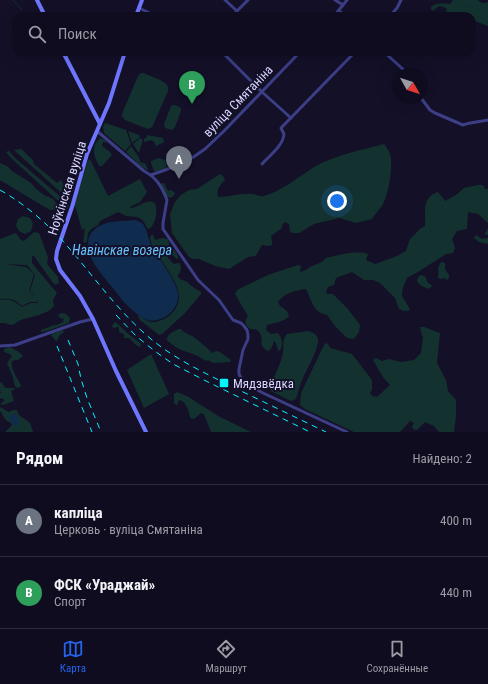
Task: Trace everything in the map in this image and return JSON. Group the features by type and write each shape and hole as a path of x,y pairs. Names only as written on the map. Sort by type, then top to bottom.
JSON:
{"main road":[{"path":"37,0 43,12"},
{"path":"138,12 142,0"},
{"path":"65,56 100,124"},
{"name":"Ноўкінская вуліца","path":"125,56 109,103 87,154 73,204 56,254 57,263 60,270 80,296 93,319 116,371 146,432"}],"street":[{"path":"225,0 237,12 248,0"},
{"path":"335,0 343,5"},
{"path":"339,11 347,0"},
{"path":"393,12 401,0"},
{"path":"139,8 148,12"},
{"path":"226,56 262,92 291,118"},
{"name":"вуліца Смятаніна","path":"151,175 176,166 205,149 296,56"},
{"path":"262,164 279,146 284,138 281,128 351,56"},
{"path":"388,56 402,68"},
{"path":"426,104 430,110 435,113 463,125 488,120"},
{"path":"97,131 144,171 151,175 159,184 167,200 163,229 198,280 219,300 233,320 244,326 247,330 248,339 243,350 239,369 239,374 242,380 246,384 263,393 347,432"},
{"path":"0,346 15,345 80,322 93,319"}],"green space":[{"path":"453,0 478,0 483,3 488,2 488,26 476,22 476,12 446,12 447,9 439,6 433,11 431,9 431,7 435,4 450,4"},
{"path":"141,73 162,81 168,86 168,91 153,125 148,129 125,120 122,116 138,76"},
{"path":"174,105 180,107 181,111 175,127 172,130 165,128 164,124 171,106"},
{"path":"105,123 126,130 131,144 125,151 104,133 103,127"},
{"path":"128,131 139,135 140,137 132,143"},
{"path":"147,135 163,138 164,142 156,146 153,140 144,142"},
{"path":"101,138 107,142 103,142 102,146 112,155 102,166 99,166 94,147"},
{"path":"140,138 143,140 139,153 133,144"},
{"path":"384,144 391,158 390,181 383,204 372,219 356,223 339,218 314,224 299,233 292,233 290,231 289,224 285,222 282,225 282,228 271,236 272,245 262,245 255,256 248,257 229,269 189,257 172,233 170,214 175,202 181,195 189,190 197,189 220,174 225,180 219,188 218,197 248,194 264,196 283,187 314,167 331,159"},
{"path":"131,146 141,163 145,163 148,169 147,170 126,152"},
{"path":"21,149 33,160 34,164 57,183 61,180 70,195 69,198 67,198 14,150"},
{"path":"9,151 15,158 69,204 68,209 10,157 6,152"},
{"path":"170,152 175,163 170,165 165,154"},
{"path":"159,158 165,160 167,167 154,171 151,161"},
{"path":"90,159 108,196 140,179 147,192 140,202 130,208 146,202 155,203 156,217 149,229 140,218 126,216 118,212 100,221 98,225 91,229 88,233 86,243 83,242 85,228 82,230 74,205 88,161"},
{"path":"0,163 7,166 31,183 44,195 53,199 57,204 56,209 48,209 0,180"},
{"path":"164,183 168,191 171,190 175,193 174,196 170,198 164,193 161,185"},
{"path":"483,185 485,189 488,189 488,223 478,214 468,212 467,229 457,231 452,239 455,248 453,253 446,254 407,278 402,296 410,310 406,311 399,309 395,298 380,283 373,280 364,280 352,272 336,278 334,285 328,287 326,292 327,294 333,294 348,309 360,325 359,332 354,339 347,338 327,315 315,308 306,289 290,292 284,296 278,302 280,306 289,314 288,317 281,321 267,325 266,330 271,334 278,333 282,341 281,349 279,351 274,341 272,347 267,351 261,344 262,338 259,332 256,329 249,328 246,324 245,322 248,316 235,294 237,290 268,275 298,265 301,266 300,272 304,271 322,262 326,258 342,254 368,254 366,260 375,264 397,256 406,251 410,239 425,226 425,211 427,202 433,194 438,192 445,201 456,195 464,188"},
{"path":"23,216 30,218 33,223 31,231 25,234 19,231 16,226 18,219"},
{"path":"488,229 488,235 486,235 485,233"},
{"path":"34,232 39,233 48,257 47,264 58,277 59,283 56,285 53,283 34,256 32,256 32,263 57,293 53,300 54,306 43,313 21,320 12,325 0,323 0,300 7,299 0,299 0,239 16,233 21,240 24,241","holes":["5,264 27,265 35,275 30,291 38,299 29,291 34,274 26,267","12,300 22,306 39,300 37,303 31,303 22,307"]},
{"path":"151,235 153,235 155,240 162,238 168,239 169,246 178,255 178,259 172,255 168,256 168,258 174,264 180,263 181,269 178,277 201,292 201,294 184,314 159,335 140,320 138,317 139,315 151,322 156,322 163,319 174,311 178,304 179,296 173,279 153,247 150,238"},
{"path":"476,235 482,239 488,238 488,244 479,242 474,238"},
{"path":"441,262 445,264 445,269 449,275 447,280 444,278 438,278 438,268"},
{"path":"422,275 426,277 428,283 432,286 429,289 419,284 417,280 419,276"},
{"path":"62,313 66,314 70,318 69,323 41,332 41,330 63,322 64,319 60,318 58,315"},
{"path":"115,322 140,343 141,346 136,345 129,338 124,338 124,334 119,332 119,327 113,328 112,326"},
{"path":"420,327 440,333 437,363 446,380 448,391 456,400 454,432 439,432 434,426 425,422 417,430 413,429 412,427 414,423 410,421 400,432 354,432 305,409 300,405 301,393 325,343 328,344 330,348 352,354 372,380 372,389 370,393 372,396 377,397 390,385 383,377 373,360 376,358 382,361 389,359 401,362 414,360 421,353 423,337"},
{"path":"179,329 195,338 212,353 216,351 220,352 231,360 230,362 213,363 208,360 206,361 174,346 167,340 167,338 171,333"},
{"path":"62,330 64,332 56,341 51,335"},
{"path":"309,331 317,336 317,348 302,381 296,399 291,401 271,391 271,384 281,360 285,336 287,334"},
{"path":"10,347 23,356 18,360 12,361 13,370 21,385 17,388 7,363 12,356 4,352 5,348"},
{"path":"151,354 169,394 144,408 127,370"},
{"path":"0,382 5,388 15,389 11,391 14,401 3,405 0,404 5,400 0,398"},
{"path":"177,392 187,396 218,416 251,432 211,432 204,414 201,413 194,419 190,418 188,409 184,402 179,400 177,405 174,403 174,394"},
{"path":"0,407 9,412 17,410 19,415 30,423 33,432 5,432 12,425 5,419 0,411"}],"water":[{"name":"Навінскае возера","path":"135,220 143,224 145,227 152,247 177,288 178,297 176,306 170,313 161,319 150,321 145,319 125,303 98,269 89,252 88,241 90,235 99,226 114,222"},
{"path":"12,414 16,415 19,421 18,425 15,426 9,417"}],"waterway":[{"path":"13,0 22,10"}],"railway":[{"path":"0,190 25,206 47,225 61,239 121,310 143,332 165,350 201,371 326,432"},
{"path":"116,315 136,336 173,364 310,432"},
{"path":"68,340 78,364 87,398 101,432"},
{"path":"57,346 92,432"}],"place":[{"name":"ФСК «Ураджай»","path":"192,104"},
{"name":"капліца","path":"179,179"},
{"name":"Мядзвёдка","path":"224,383"}]}
